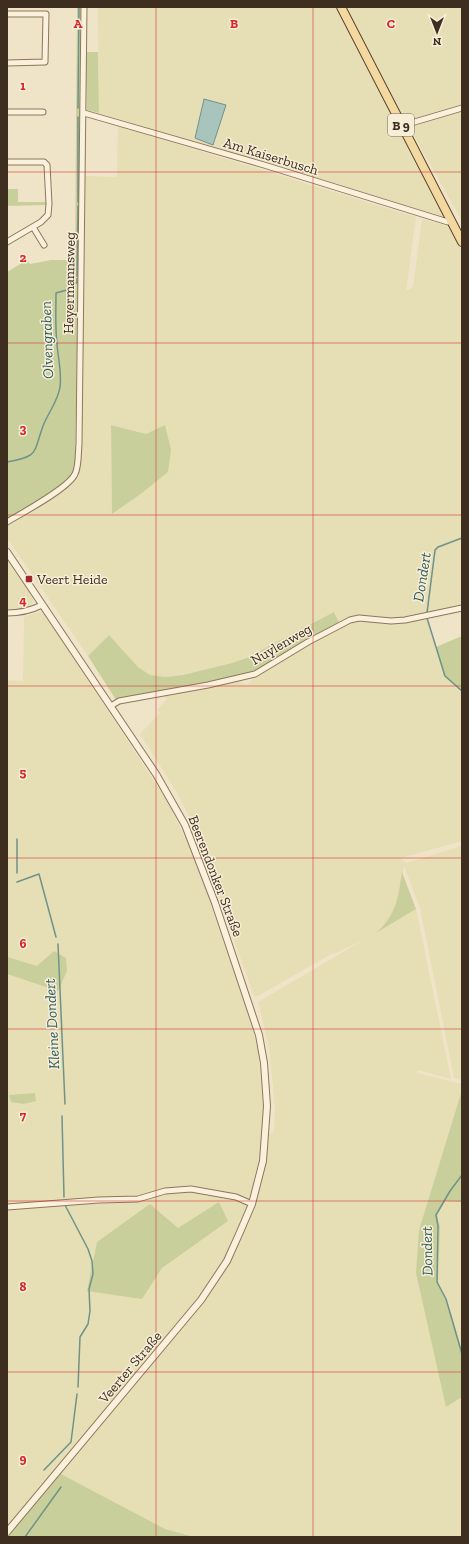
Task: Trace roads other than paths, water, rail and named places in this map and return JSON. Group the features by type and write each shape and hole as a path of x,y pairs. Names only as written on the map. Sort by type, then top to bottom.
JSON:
{"main road":[{"name":"B 9","path":"341,7 462,242"}],"street":[{"name":"Heyermannsweg","path":"7,522 62,487 71,480 77,468 84,113 84,7"},
{"path":"7,14 46,14 45,62 7,63"},
{"path":"401,126 462,108"},
{"path":"7,112 43,112"},
{"name":"Am Kaiserbusch","path":"84,113 264,165 420,214 448,222 451,221"},
{"path":"7,162 44,162 48,168 49,211 45,219 7,242"},
{"path":"33,227 44,245"},
{"name":"Beerendonker Straße","path":"7,552 171,798 197,854 259,1035 266,1087 267,1127"},
{"path":"7,613 30,611 42,606"},
{"name":"Nuylenweg","path":"111,706 120,701 208,685 255,674 308,642 350,620 359,618 391,621 405,620 462,608"},
{"name":"Veerter Straße","path":"7,1532 201,1300 226,1262 252,1204 263,1162 267,1127"},
{"path":"7,1207 70,1201 138,1200 165,1191 191,1189 236,1197 252,1204"}],"water":[{"path":"204,99 226,105 213,145 195,138"}],"waterway":[{"name":"Olvengraben","path":"78,108 79,7"},
{"name":"Olvengraben","path":"78,117 78,202"},
{"name":"Olvengraben","path":"77,276 78,206"},
{"name":"Olvengraben","path":"7,462 25,458 36,448 45,421 59,392 61,376 57,349 56,293 67,290 74,283 77,283 77,279"},
{"name":"Dondert","path":"427,613 435,550 438,547 462,538"},
{"name":"Dondert","path":"427,618 445,676 462,691"},
{"name":"Kleine Dondert","path":"17,839 17,873"},
{"name":"Kleine Dondert","path":"17,882 39,874 56,937"},
{"name":"Kleine Dondert","path":"58,944 65,1104"},
{"name":"Kleine Dondert","path":"62,1116 64,1197"},
{"name":"Dondert","path":"462,1175 450,1191 436,1215 438,1226 437,1282 446,1299 462,1354"},
{"name":"Kleine Dondert","path":"65,1205 88,1249 92,1261 93,1274 89,1289 90,1311 88,1324 80,1337 78,1387"},
{"name":"Kleine Dondert","path":"44,1470 71,1442 77,1394"},
{"name":"Kleine Dondert","path":"25,1537 61,1487"}],"place":[{"name":"Veert Heide","path":"29,579"}]}
